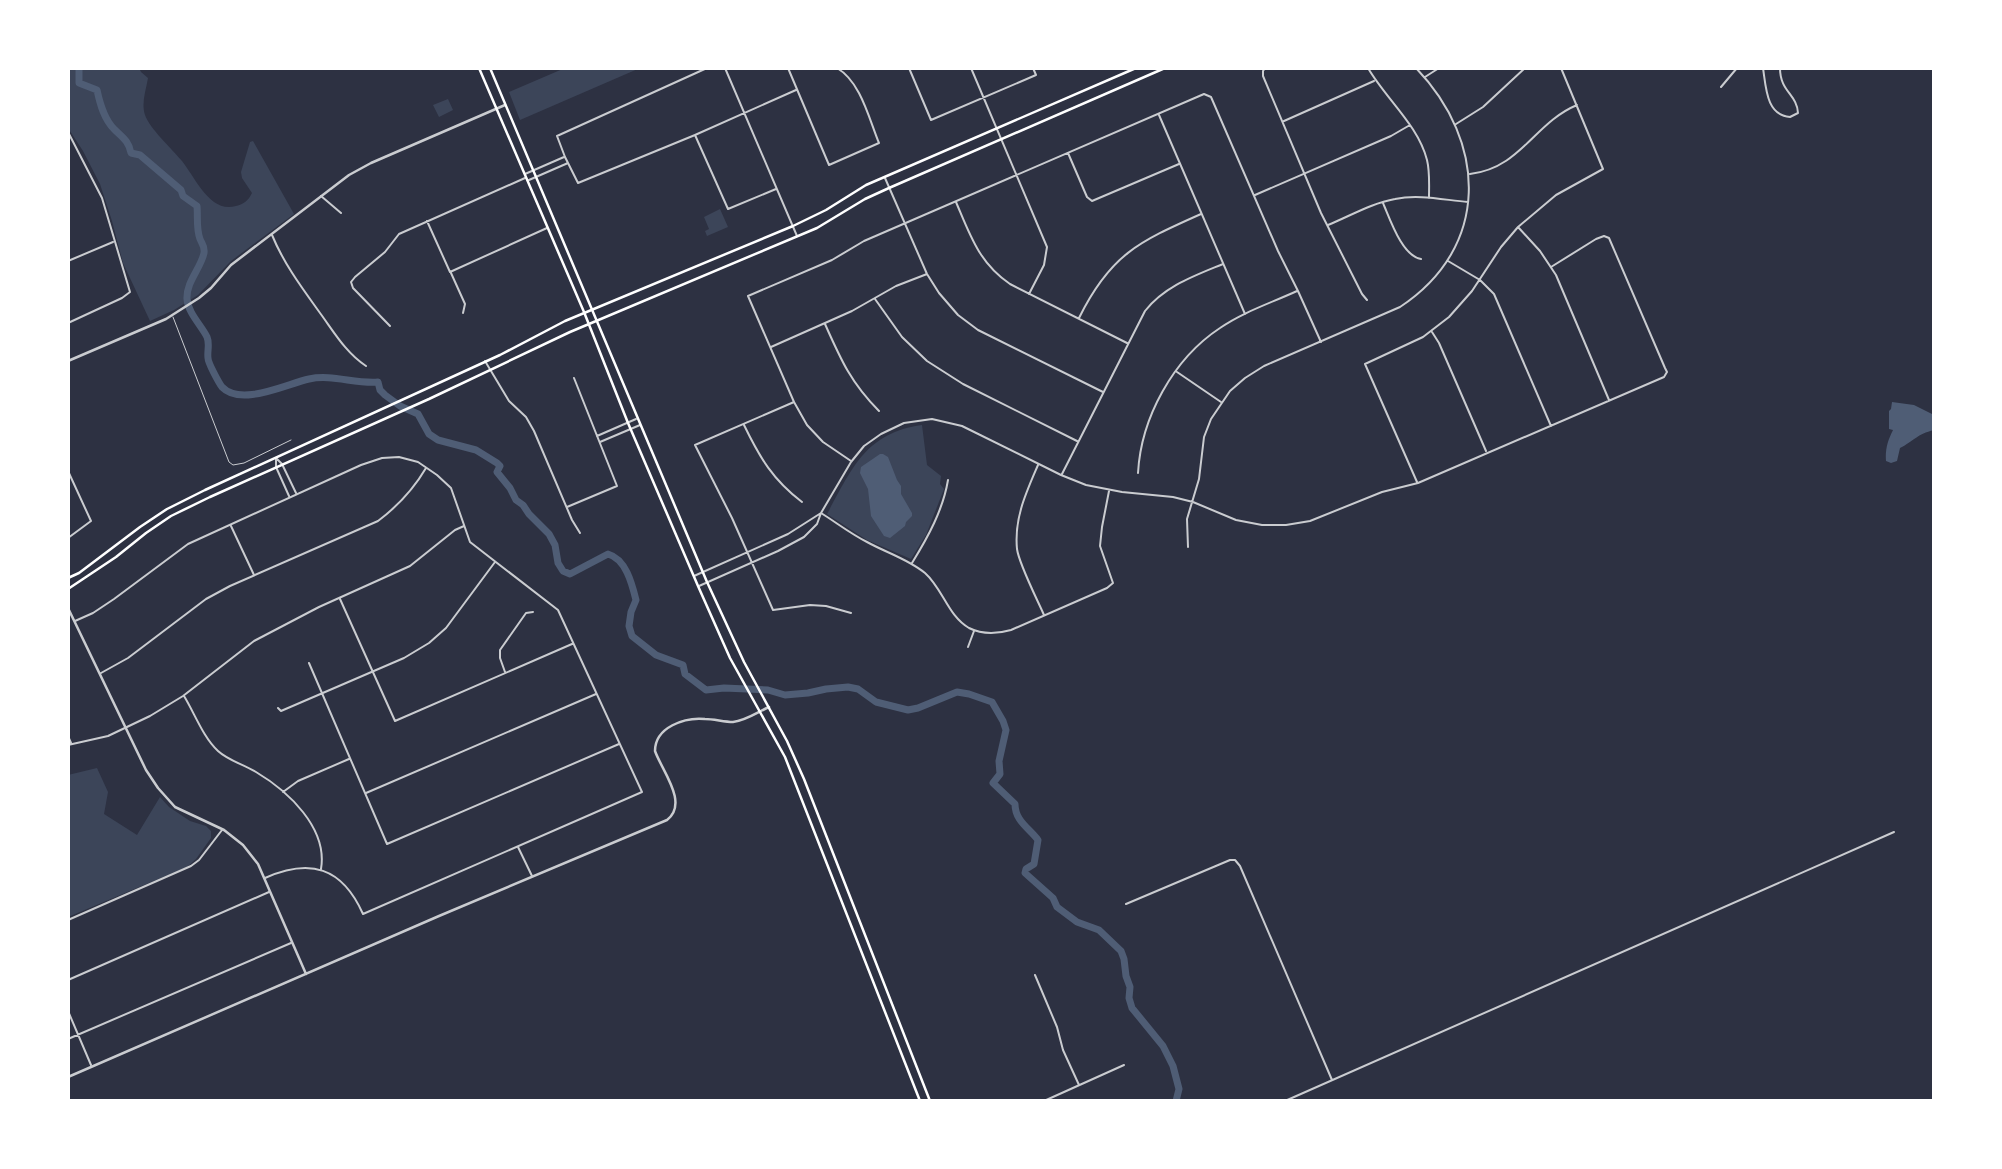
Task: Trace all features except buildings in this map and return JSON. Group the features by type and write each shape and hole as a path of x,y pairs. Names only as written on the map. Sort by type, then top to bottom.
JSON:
{"main road":[{"path":"479,68 693,576 730,658 785,757 920,1101"},
{"path":"490,68 707,582 753,678 788,741 930,1101"},
{"path":"68,578 79,573 167,509 584,313 793,226 826,210 866,185 1136,68"},
{"path":"68,589 117,557 171,516 589,324 798,237 889,188 1166,68"},
{"path":"654,283 659,294"},
{"path":"839,892 848,889"},
{"path":"892,1032 901,1028"}],"street":[{"path":"707,68 557,136 578,183 796,90"},
{"path":"724,68 798,237"},
{"path":"788,68 828,165 879,143 855,87 847,75 837,68"},
{"path":"909,68 931,120 1035,75 1033,68"},
{"path":"971,68 1047,247 1044,265 1030,294"},
{"path":"1265,68 1264,79 1327,225 1367,300"},
{"path":"1368,68 1422,145 1427,163 1429,198"},
{"path":"1424,78 1439,68"},
{"path":"1455,124 1483,107 1525,68"},
{"path":"1418,482 1366,364 1432,331 1459,307 1480,280 1500,247 1518,227 1556,195 1603,169 1561,68"},
{"path":"1721,87 1737,68"},
{"path":"1763,68 1770,104 1780,115 1790,117 1798,113 1797,104 1781,83 1780,68"},
{"path":"1188,547 1186,525 1199,479 1204,437 1221,402 1237,384 1254,371 1400,307 1425,287 1447,261 1460,236 1468,202 1469,174 1465,152 1447,109 1418,69"},
{"path":"1283,122 1375,80"},
{"path":"851,461 823,442 807,425 794,402 748,296 832,260 864,241 904,223 1204,94 1210,95 1213,100 1278,251 1321,342"},
{"path":"68,361 172,315 199,298 232,265 349,175 506,105"},
{"path":"1469,174 1482,173 1503,163 1527,145 1554,117 1577,105"},
{"path":"1159,114 1245,314"},
{"path":"1254,195 1396,134 1410,125"},
{"path":"68,132 102,198 130,292 68,323"},
{"path":"695,135 728,209 777,188"},
{"path":"1068,153 1090,200 1180,164"},
{"path":"390,326 353,288 352,279 386,252 399,234 565,157"},
{"path":"526,177 536,177 568,163"},
{"path":"884,177 927,274 958,315 978,330 1103,392"},
{"path":"321,196 341,213"},
{"path":"1327,225 1383,202 1407,197 1468,202"},
{"path":"956,201 984,261 1002,279 1127,343"},
{"path":"1383,202 1405,247 1414,258 1421,259"},
{"path":"1078,319 1098,283 1126,252 1154,234 1202,214"},
{"path":"427,221 465,304 463,313"},
{"path":"1518,227 1541,251 1551,267 1610,401"},
{"path":"450,272 548,228"},
{"path":"272,234 285,264 350,354 366,366"},
{"path":"698,586 804,537 817,524 851,461 864,446 904,423 932,419 962,426 1086,485 1162,495 1193,502 1236,520 1262,525 1286,525 1322,518 1382,492 1418,482 1664,377 1667,372 1609,238 1602,237 1583,246 1551,267"},
{"path":"68,261 114,242"},
{"path":"1447,261 1480,280 1499,303 1551,426"},
{"path":"1061,475 1141,316 1161,294 1223,264"},
{"path":"770,348 875,299 896,286 927,274"},
{"path":"1138,473 1140,452 1148,425 1165,388 1203,340 1220,327 1245,314 1298,291"},
{"path":"875,299 902,337 927,361 963,384 1078,441"},
{"path":"825,323 854,384 879,411"},
{"path":"1432,331 1487,453"},
{"path":"485,361 509,401 526,417 534,431 580,533"},
{"path":"1176,371 1221,402"},
{"path":"566,507 617,486 574,378"},
{"path":"794,402 695,445 774,610 810,604 851,613"},
{"path":"597,436 637,419"},
{"path":"744,424 769,471 802,502"},
{"path":"599,443 640,425"},
{"path":"75,621 114,599 188,544 361,465 382,458 399,457 427,467 451,488 470,542 558,610 642,792 362,914 350,891 337,878 321,871 296,867 264,878"},
{"path":"276,458 282,464 297,494"},
{"path":"276,458 276,467 290,497"},
{"path":"1038,464 1020,508 1017,551 1044,615"},
{"path":"100,674 128,658 206,599 378,521 399,505 427,467"},
{"path":"68,471 91,521 68,538"},
{"path":"912,564 934,524 948,480"},
{"path":"821,513 867,542 912,564 933,581 960,621 975,630 991,634 1005,632 1113,583 1100,546 1109,490"},
{"path":"693,576 788,534 821,513"},
{"path":"230,524 254,576"},
{"path":"68,736 70,744 108,736 126,729 183,696 254,642 340,598 411,566 455,530 464,526"},
{"path":"278,708 281,711 322,694 404,658 429,643 446,628 496,562"},
{"path":"340,598 395,721 574,643"},
{"path":"68,608 146,770 175,807 222,829 243,845 258,864 306,974"},
{"path":"505,673 500,650 526,613 533,612"},
{"path":"968,647 975,630"},
{"path":"309,663 387,844 620,743"},
{"path":"366,794 597,694"},
{"path":"183,696 216,750 277,785 304,814 320,839 323,857 321,871"},
{"path":"68,1077 663,822 672,816 676,808 676,798 655,751 657,739 663,731 694,719 737,721 769,707"},
{"path":"283,792 298,781 350,758"},
{"path":"68,920 191,866 199,860 222,829"},
{"path":"1284,1101 1894,832"},
{"path":"518,847 532,877"},
{"path":"1126,904 1230,859 1235,860 1240,866 1332,1080"},
{"path":"68,980 270,891"},
{"path":"68,1040 292,942"},
{"path":"1035,975 1079,1086"},
{"path":"68,1011 92,1067"},
{"path":"1044,1101 1124,1065"}],"lane":[{"path":"172,315 229,462 237,465 244,463 291,440"}],"shaded area":[{"path":"68,68 139,68 148,78 144,106 148,121 204,192 218,205 236,206 246,202 252,193 241,172 250,142 253,141 294,214 231,261 198,295 150,321 123,263 100,184 68,128"},
{"path":"565,68 640,68 520,120 509,92"},
{"path":"448,99 453,110 439,117 433,105"},
{"path":"720,209 728,227 707,236 705,231 709,229 704,217"},
{"path":"1892,402 1914,405 1934,415 1934,430 1900,448 1897,461 1891,463 1886,461 1886,457 1893,430 1889,429"},
{"path":"922,425 927,465 941,476 940,484 944,489 926,535 911,559 867,540 827,514 853,468 873,445 903,429"},
{"path":"880,454 888,457 901,486 901,494 912,513 905,526 890,538 884,536 871,516 868,489 860,473 861,467"},
{"path":"97,768 108,792 104,814 137,835 160,797 169,807 190,821 206,826 211,831 211,838 187,867 68,917 68,775"}],"waterway":[{"path":"79,68 79,83 97,90 108,121 127,142 131,153 140,155 197,206 198,231 204,253 189,287 187,299 192,314 207,337 208,361 222,387 230,393 252,395 318,378 378,382 385,395 418,414 429,434 438,440 476,450 500,466 497,472 516,500 549,534 563,571 570,574 608,554 619,561 627,573 636,600 629,626 632,636 656,655 683,665 685,674 706,690 768,690 785,695 848,687 858,689 876,702 908,710 957,692 992,702 1006,730 999,761 1000,774 993,783 1015,804 1020,820 1038,840 1034,864 1026,869 1025,873 1053,898 1057,907 1077,922 1099,930 1121,951 1132,1008 1163,1046 1173,1066 1179,1089 1176,1101"}]}
